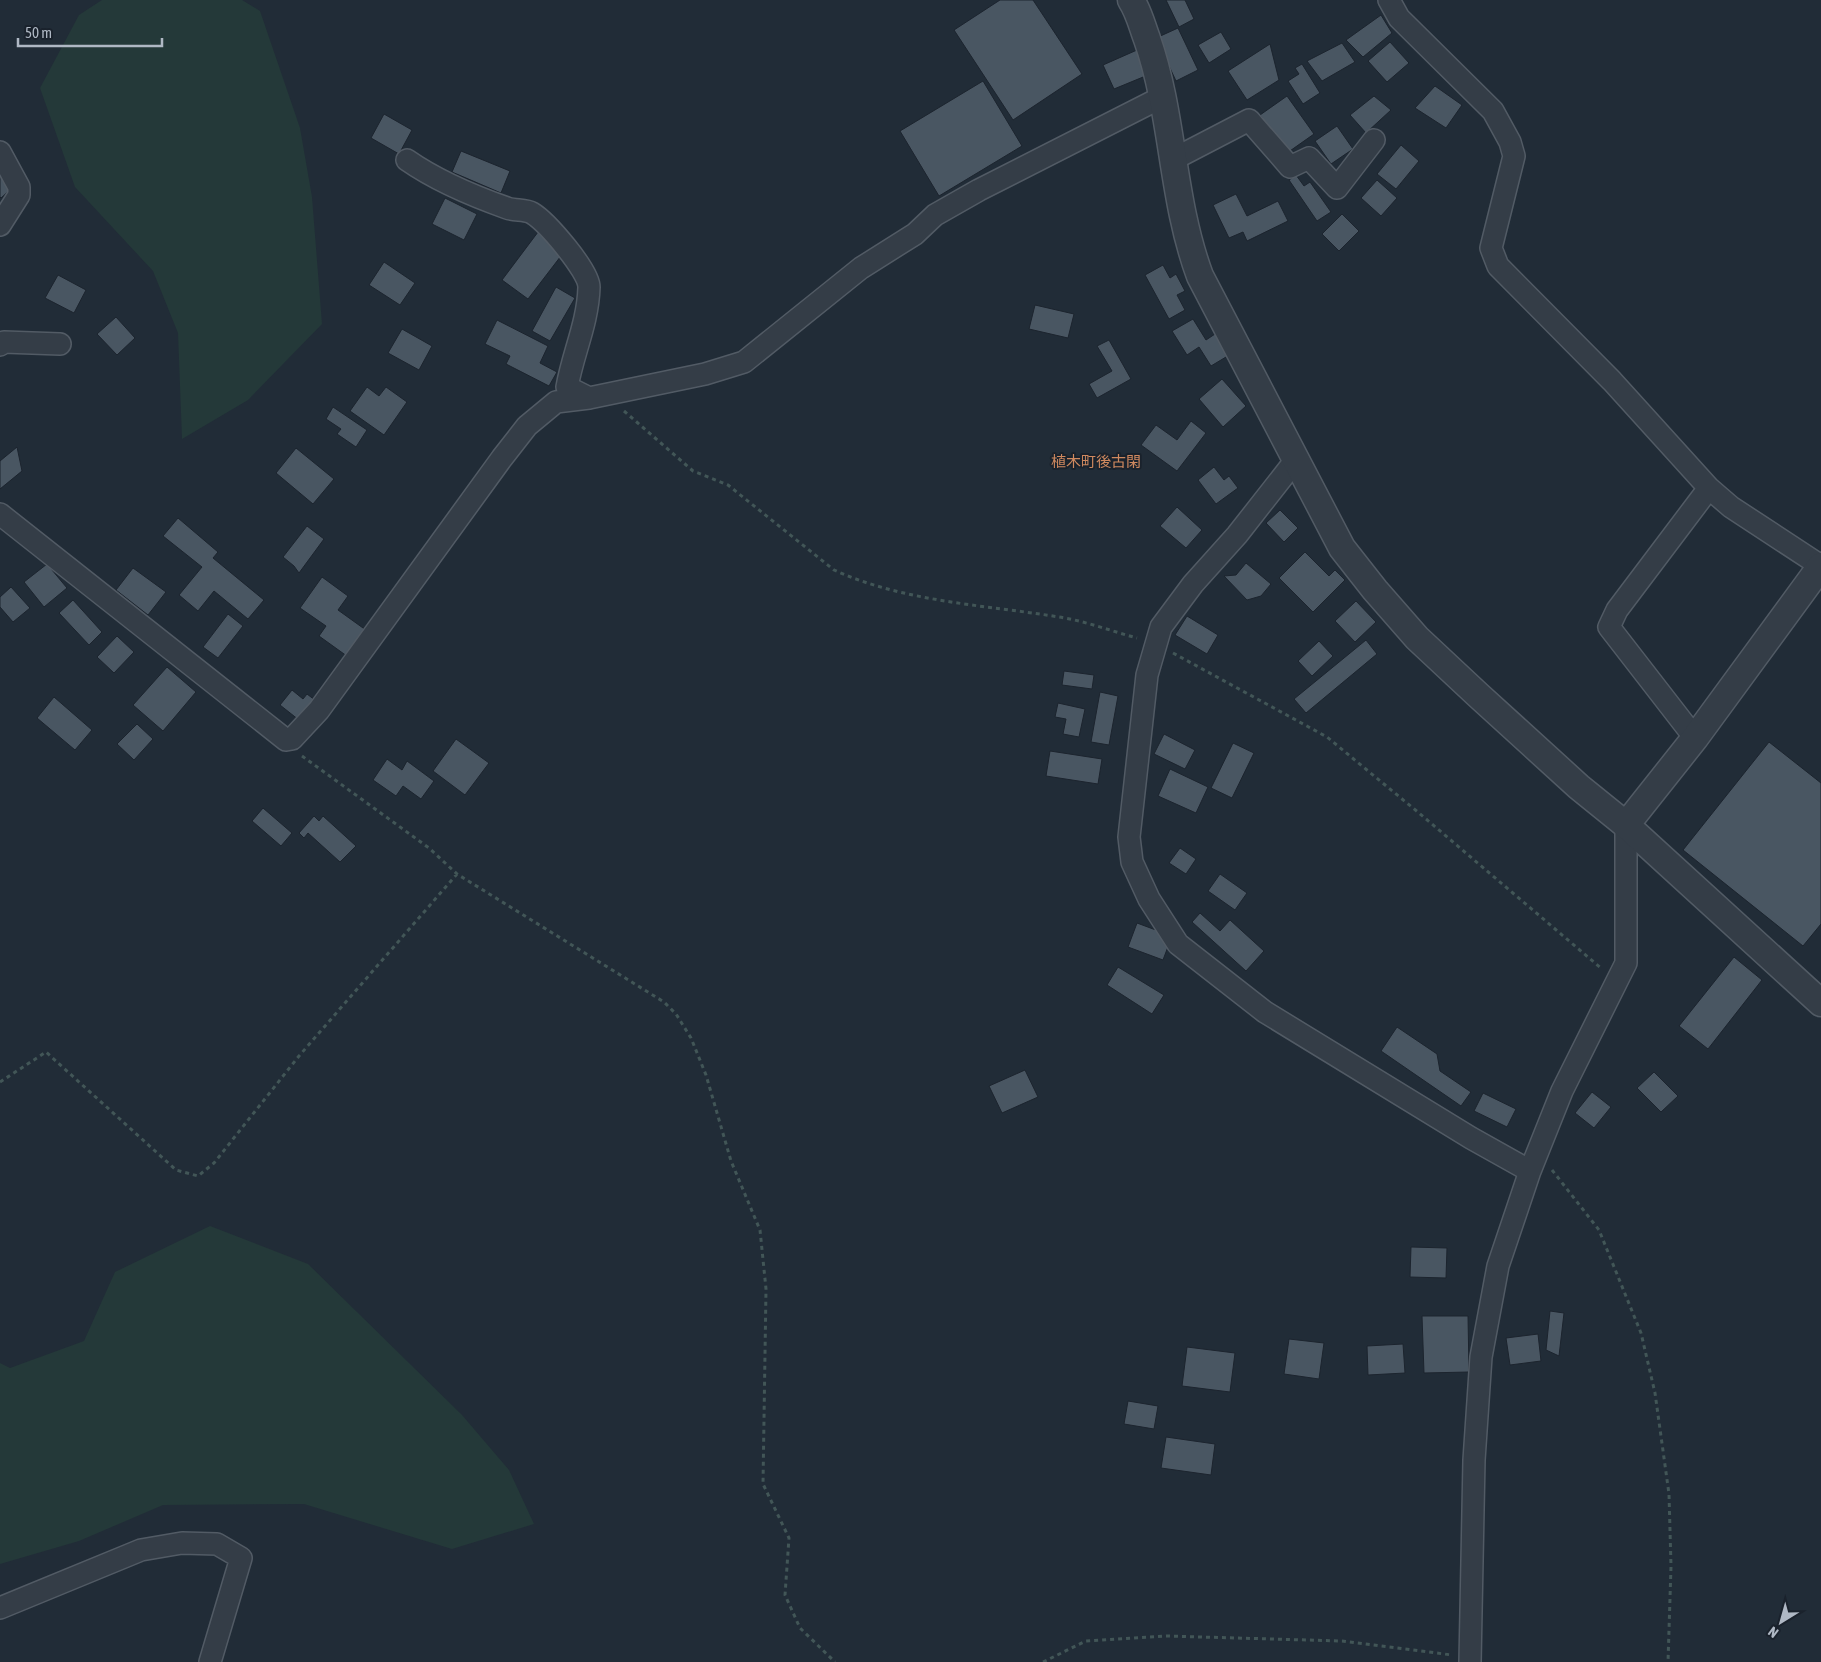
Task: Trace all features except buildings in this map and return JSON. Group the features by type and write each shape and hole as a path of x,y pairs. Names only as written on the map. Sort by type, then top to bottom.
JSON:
{"street":[{"path":"1389,0 1399,18 1493,111 1510,142 1514,156 1492,248 1498,266 1612,381 1709,488 1731,507 1821,566 1695,738 1626,825 1626,963 1562,1091 1534,1162 1498,1266 1482,1357 1474,1460 1470,1659"},
{"path":"1137,2 1153,56 1162,98 1181,214 1200,276 1342,548 1416,638 1579,787 1626,825 1821,1003"},
{"path":"0,514 286,740 292,739 320,710 502,458 528,426 556,402 705,374 744,362 861,268 915,234 935,215 979,190 1162,98"},
{"path":"1172,160 1249,120 1290,167 1310,158 1337,188 1374,140"},
{"path":"0,152 18,187 19,195 0,225"},
{"path":"408,160 465,192 509,209 531,213 552,229 578,264 589,284 586,319 566,387 596,396"},
{"path":"1,337 60,344"},
{"path":"1295,461 1237,535 1193,584 1161,627 1147,675 1129,837 1132,862 1149,900 1178,944 1265,1012 1472,1138 1534,1162"},
{"path":"1695,738 1609,626 1617,610 1709,488"},
{"path":"0,1608 141,1550 182,1543 217,1544 241,1558 210,1662"}],"path":[{"path":"596,396 693,471 728,485 834,570 876,586 936,599 1062,618 1157,644 1327,737 1542,916 1616,982"},
{"path":"292,739 291,748 429,848 457,874 664,1002 676,1014 691,1038 706,1075 731,1161 760,1230 766,1288 763,1484 789,1538 785,1595 800,1628 835,1662"},
{"path":"0,1082 46,1052 176,1170 198,1176 214,1163 299,1056 457,874"},
{"path":"1534,1162 1599,1230 1641,1333 1655,1393 1669,1494 1671,1566 1668,1662"},
{"path":"1043,1662 1086,1641 1166,1636 1342,1641 1470,1659"}],"green space":[{"path":"102,0 242,0 260,11 300,128 312,197 322,324 248,400 182,439 178,333 153,271 75,187 40,88 79,15"},
{"path":"210,1226 308,1264 462,1415 509,1470 534,1524 452,1549 304,1504 163,1505 79,1541 0,1564 0,1363 10,1368 84,1341 115,1272"}],"district":[{"name":"植木町後古閑","path":"1096,461"}]}
